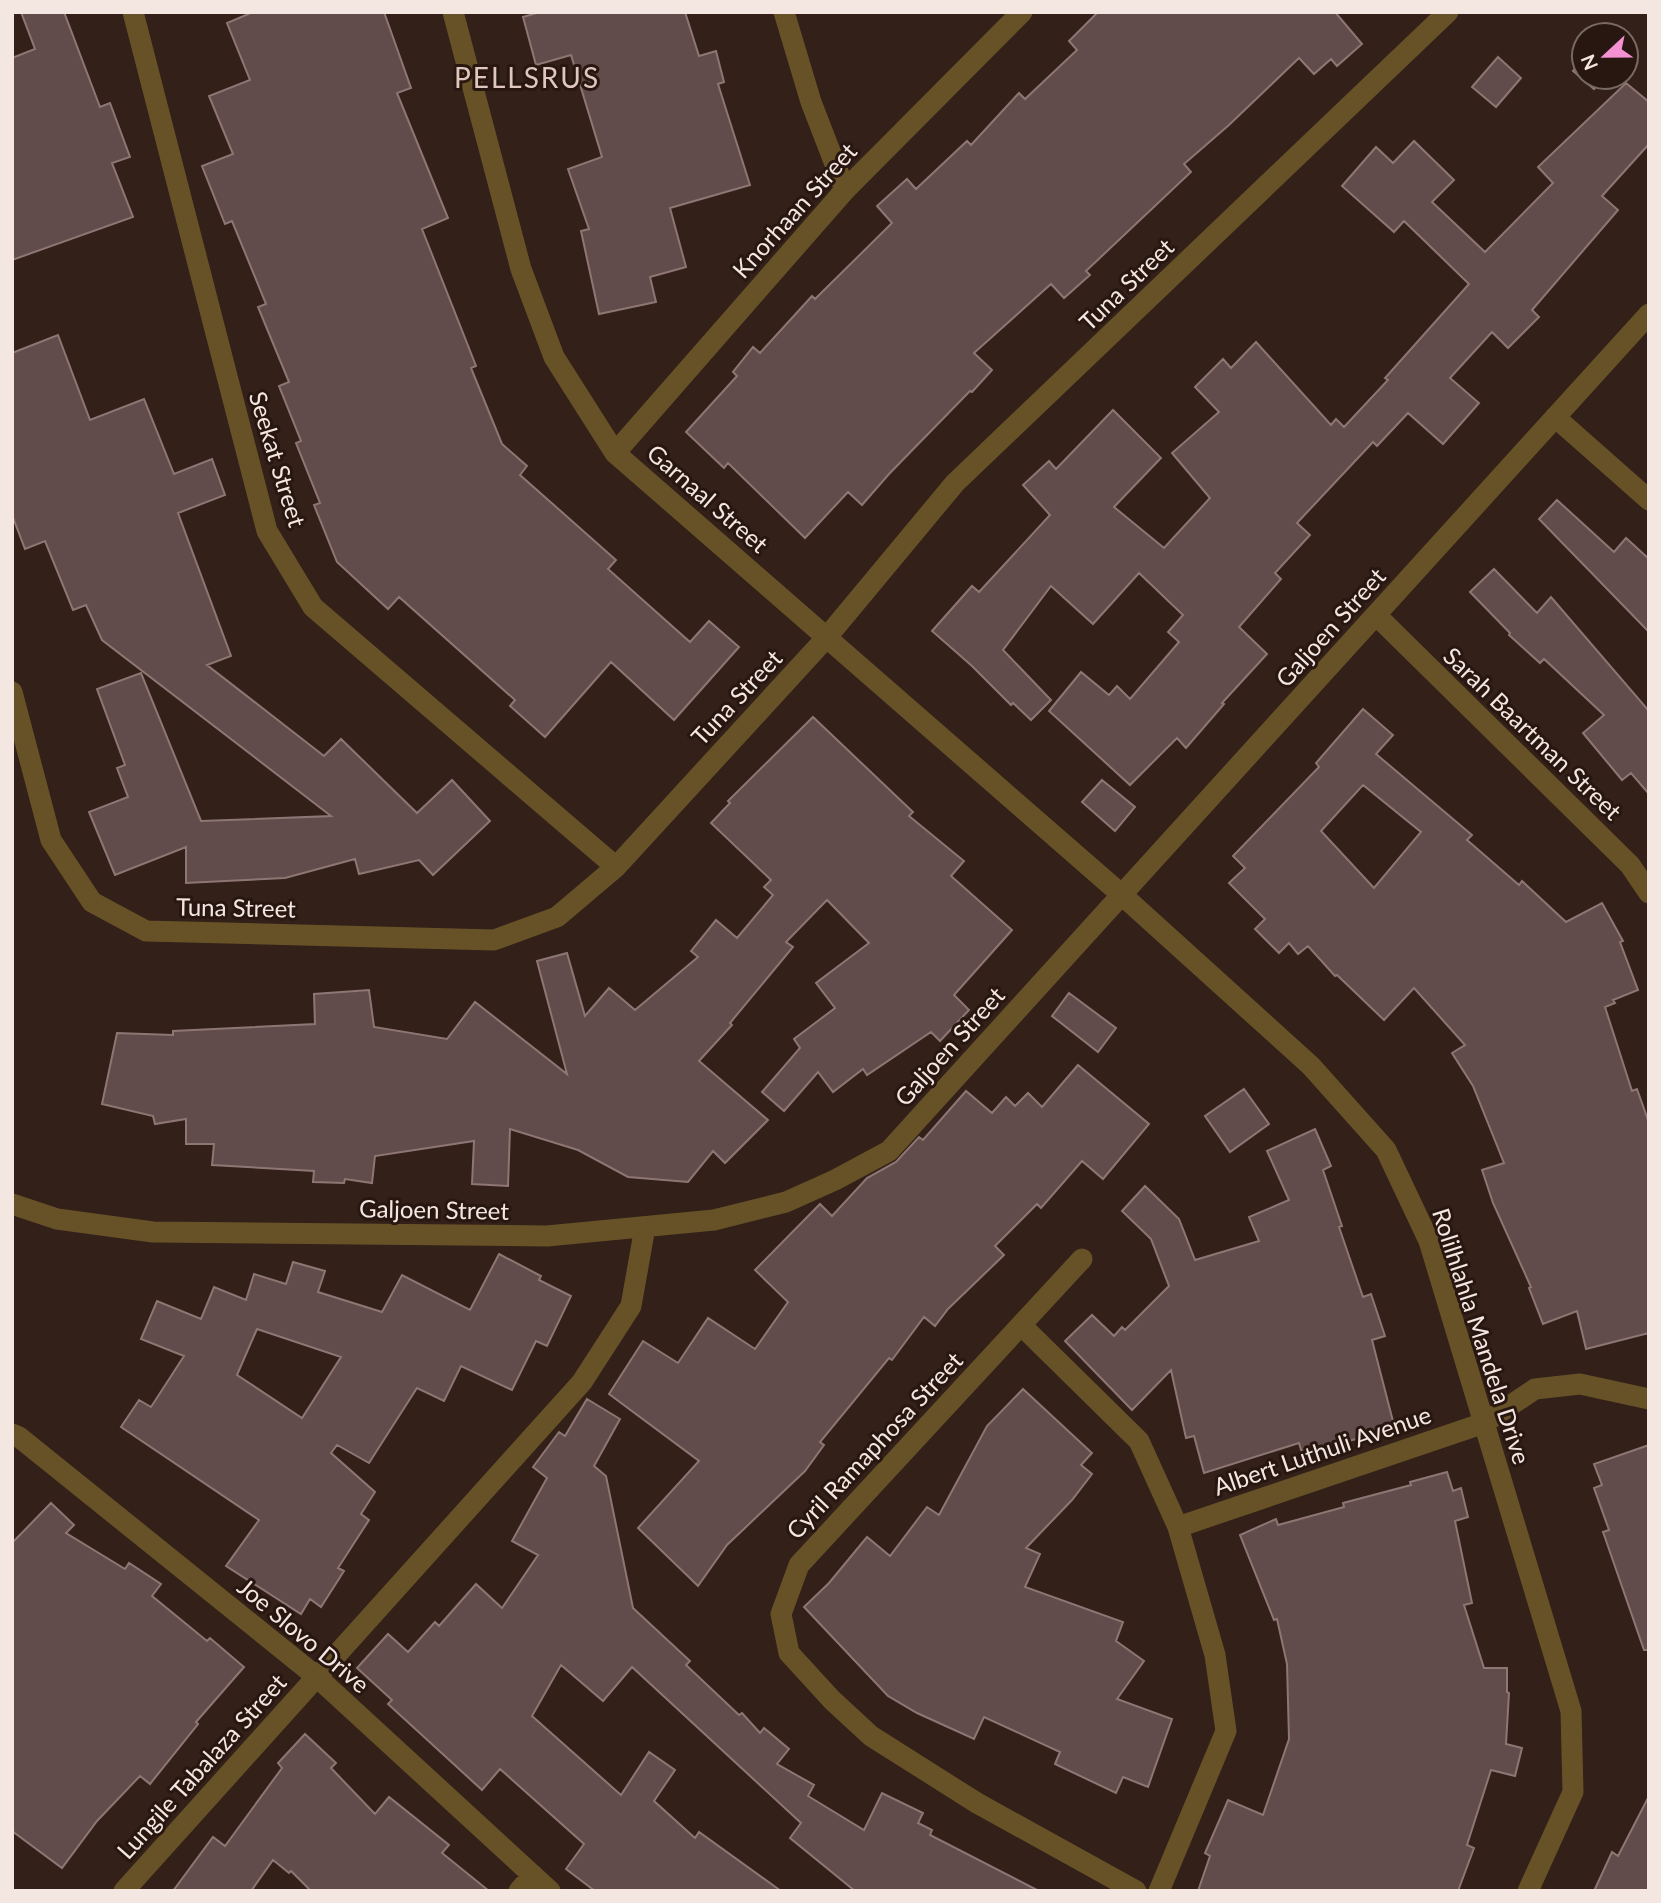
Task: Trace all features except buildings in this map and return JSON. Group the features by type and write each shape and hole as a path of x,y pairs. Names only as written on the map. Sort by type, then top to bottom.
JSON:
{"street":[{"name":"Seekat Street","path":"133,12 267,531 313,607 615,867"},
{"name":"Garnaal Street","path":"453,12 521,270 554,357 615,453 1122,895"},
{"path":"784,12 811,102 845,190"},
{"name":"Knorhaan Street","path":"615,453 845,190 1022,12"},
{"name":"Tuna Street","path":"12,692 51,839 92,902 146,931 494,940 557,917 615,867 827,637 955,483 1448,12"},
{"name":"Galjoen Street","path":"12,1204 57,1219 153,1232 547,1236 714,1220 786,1202 889,1151 1649,314"},
{"path":"1555,417 1649,500"},
{"name":"Sarah Baartman Street","path":"1376,615 1630,864 1649,893"},
{"name":"Rolilhlahla Mandela Drive","path":"1122,895 1311,1066 1386,1150 1429,1241 1571,1711 1573,1792 1528,1891"},
{"name":"Lungile Tabalaza Street","path":"124,1891 582,1382 631,1306 645,1227"},
{"name":"Cyril Ramaphosa Street","path":"1082,1259 799,1565 781,1614 789,1653 871,1736 977,1803 1136,1891"},
{"path":"1021,1325 1139,1441 1178,1527 1215,1655 1226,1731 1159,1891"},
{"name":"Albert Luthuli Avenue","path":"1178,1527 1484,1423 1535,1389 1580,1384 1649,1399"},
{"name":"Joe Slovo Drive","path":"14,1442 317,1676 550,1891"},
{"path":"519,1891 533,1875"}],"district":[{"name":"PELLSRUS","path":"527,77"}]}
